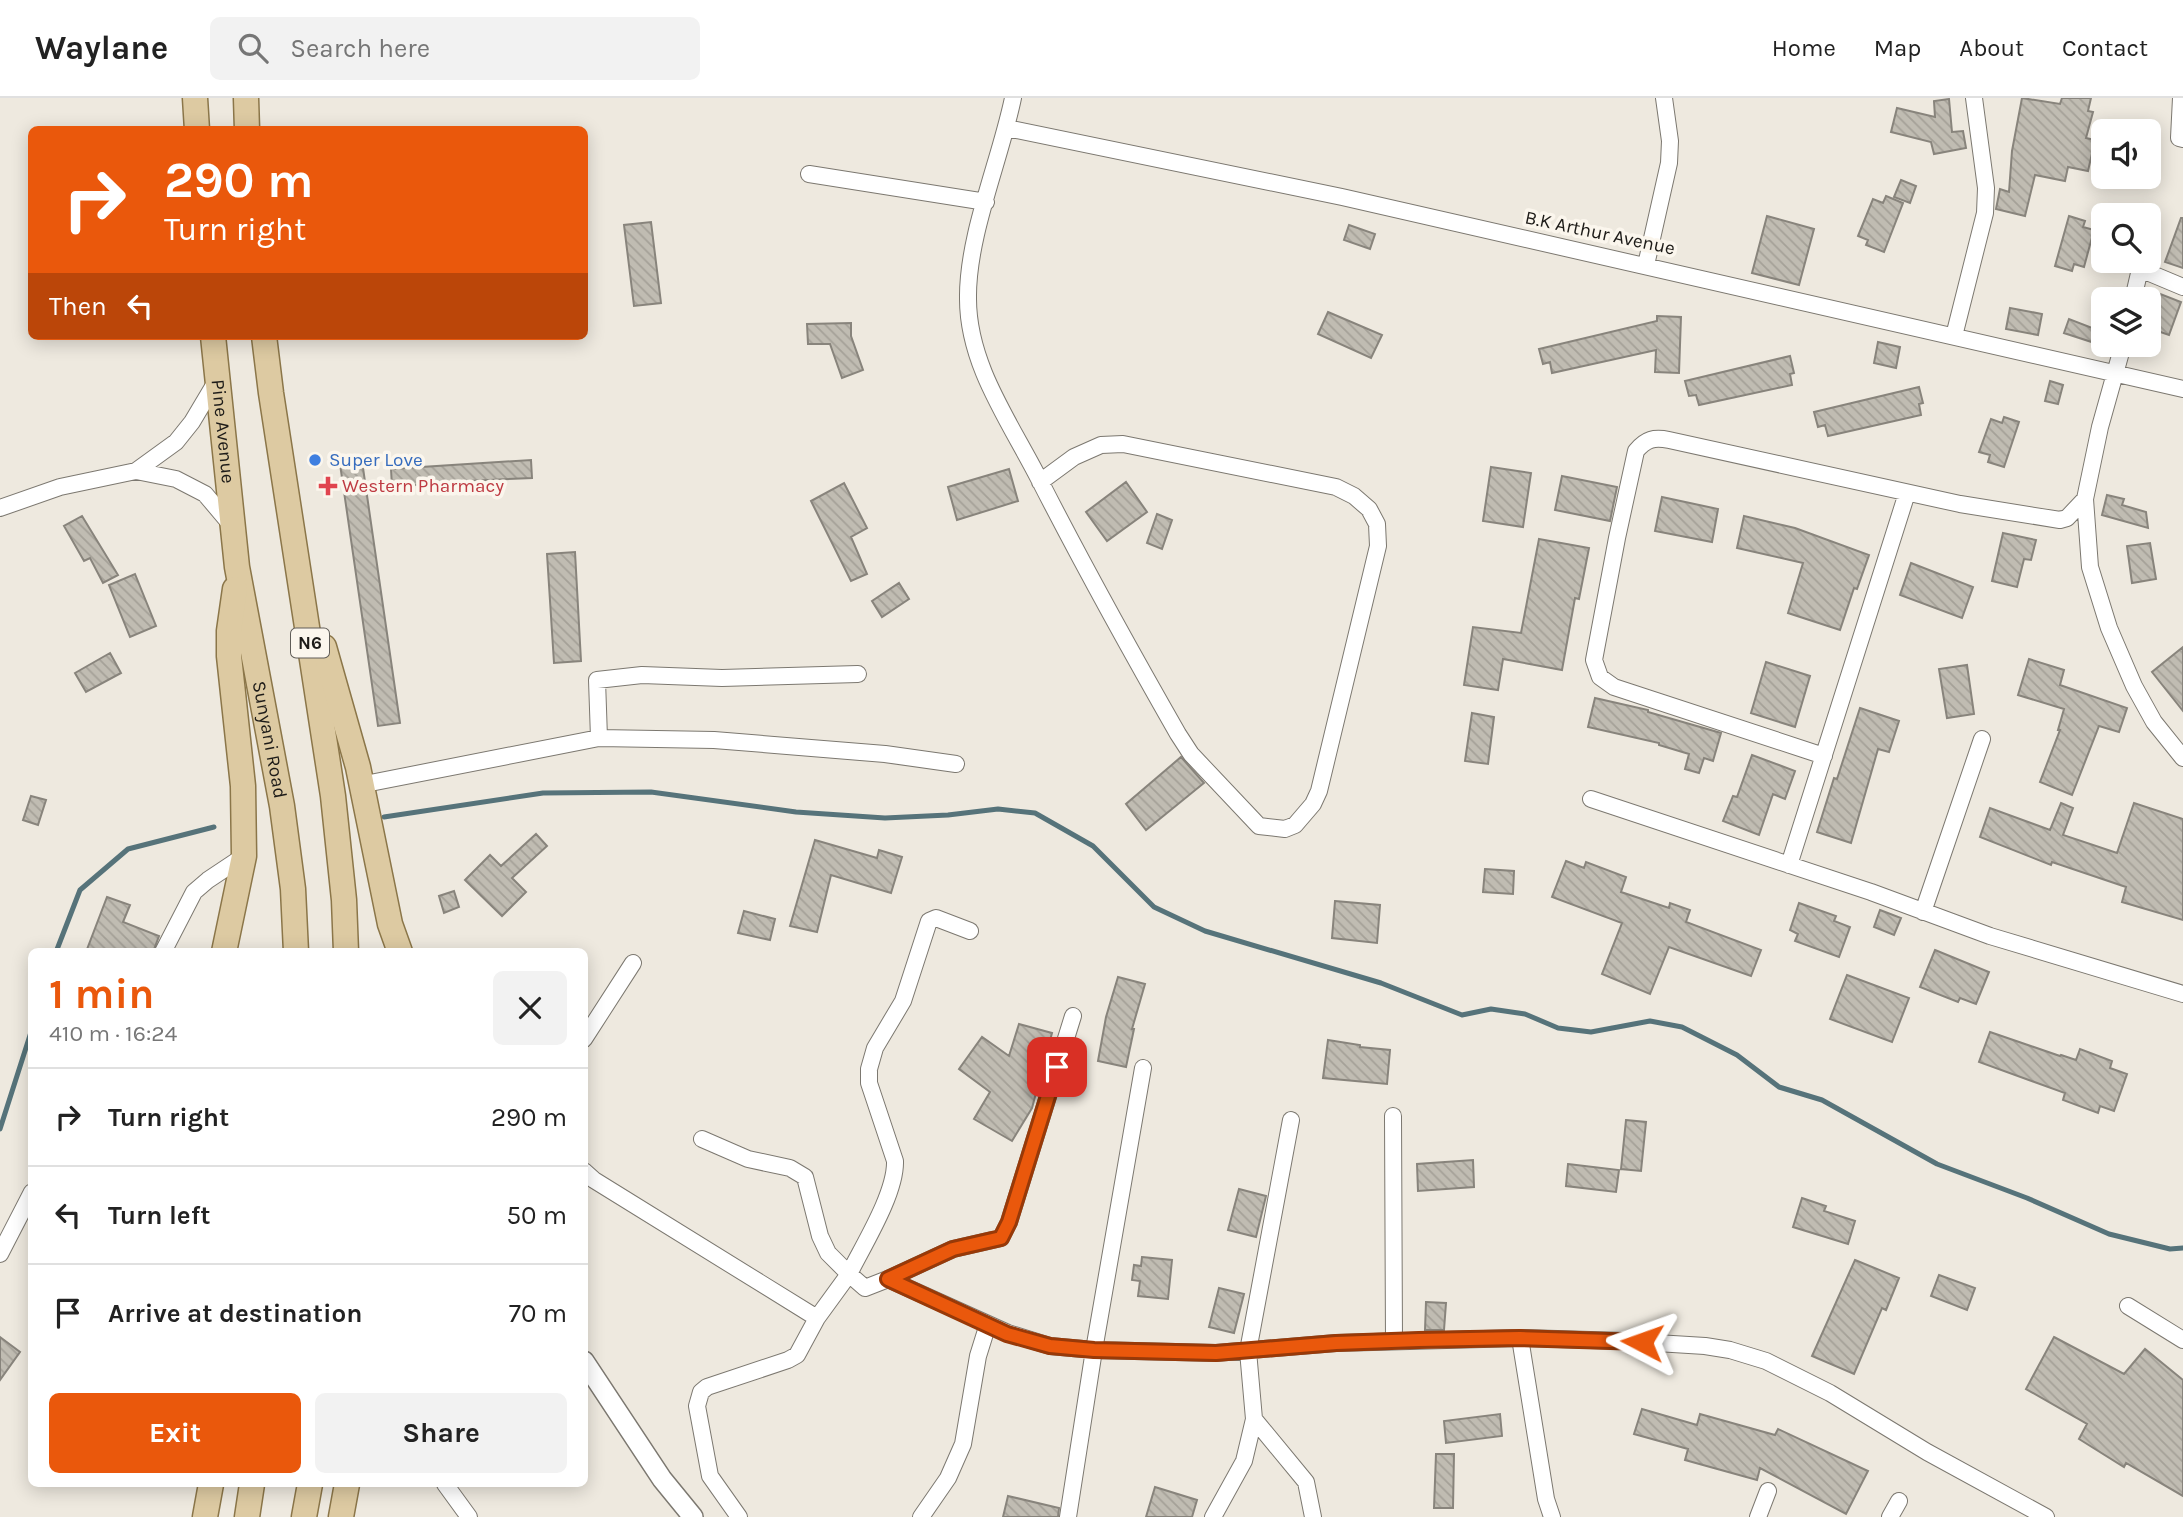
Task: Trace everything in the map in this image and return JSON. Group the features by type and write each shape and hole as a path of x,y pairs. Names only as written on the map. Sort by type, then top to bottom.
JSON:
{"main road":[{"path":"195,98 197,126"},
{"path":"246,98 247,126"},
{"name":"Pine Avenue","path":"213,340 234,527"},
{"name":"N6","path":"264,340 333,796 344,900 346,948"},
{"name":"Sunyani Road","path":"234,527 237,567 282,806 293,889 296,948"},
{"path":"295,542 358,767 390,924 399,948"},
{"path":"226,948 244,856 243,786 229,656 229,631 237,567"},
{"path":"205,1517 210,1487"},
{"path":"247,1517 252,1487"},
{"path":"304,1517 309,1487"},
{"path":"341,1517 346,1487"}],"street":[{"path":"1013,98 970,266 968,300 972,335 982,370 1089,577 1191,754 1259,826 1285,829 1295,825 1313,804 1318,791 1378,546 1377,524 1369,509 1354,496 1336,487 1124,444 1101,445 1074,457 1040,482"},
{"path":"1646,265 1669,163 1670,141 1664,98"},
{"path":"1954,336 1985,213 1986,188 1974,98"},
{"path":"2181,98 2179,138 2183,139"},
{"name":"B.K Arthur Avenue","path":"1007,128 1342,197 2183,389"},
{"path":"809,174 986,202"},
{"path":"2136,287 2140,269 2183,287"},
{"path":"2120,357 2100,427 2085,499 2090,567 2109,628 2140,698 2154,722 2183,758"},
{"path":"136,471 176,442 192,422 216,380"},
{"path":"1824,756 1614,687 1600,677 1594,660 1617,538 1636,452 1649,439 1669,440 1907,493 2060,520 2067,519 2085,499"},
{"path":"0,508 60,487 136,471 176,479 205,494 234,527"},
{"path":"1789,865 1907,493"},
{"path":"600,738 597,680 642,675 722,678 858,674"},
{"path":"360,785 600,738 714,740 885,754 956,764"},
{"path":"1923,912 1982,739"},
{"path":"1591,799 1871,892 1990,936 2183,994"},
{"path":"165,948 194,892 244,856"},
{"path":"739,1517 710,1476 697,1406 701,1392 707,1387 797,1355 817,1318 849,1274 894,1180 895,1171 895,1161 869,1083 872,1057 903,1001 929,921 936,918 970,930"},
{"path":"588,1033 633,963"},
{"path":"702,1139 748,1159 790,1168 805,1177 820,1236 828,1252 865,1288 953,1249 1001,1238 1009,1222 1073,1016"},
{"path":"1068,1517 1143,1068"},
{"path":"1393,1116 1394,1341"},
{"path":"1213,1517 1244,1461 1254,1419 1248,1351 1291,1120"},
{"path":"588,1175 817,1318"},
{"path":"0,1254 28,1200"},
{"path":"888,1279 1007,1334 1050,1346 1094,1350 1216,1353 1394,1341 1520,1338 1588,1339 1730,1350 1766,1361 1830,1393 1927,1452 2046,1517"},
{"path":"2128,1306 2183,1340"},
{"path":"921,1517 948,1478 963,1444 978,1356 988,1324"},
{"path":"1520,1338 1546,1499 1552,1517"},
{"path":"588,1367 662,1479 693,1517"},
{"path":"1254,1419 1307,1482 1313,1517"},
{"path":"447,1487 469,1517"},
{"path":"1758,1517 1768,1490"},
{"path":"1889,1517 1899,1501"}],"building":[{"path":"2022,98 2060,104 2062,98 2091,98 2088,111 2093,112 2086,138 2091,139 2088,171 2068,167 2065,181 2035,175 2025,216 1996,209 2000,189 2009,192 2012,151"},
{"path":"1949,99 1952,132 1963,131 1966,148 1934,154 1931,142 1891,132 1897,108 1935,117 1934,101"},
{"path":"1901,180 1916,186 1910,203 1894,197"},
{"path":"1886,196 1903,203 1884,252 1866,245 1868,240 1858,236 1873,199 1883,203"},
{"path":"1767,216 1814,229 1799,285 1752,273"},
{"path":"2069,216 2085,221 2083,227 2091,229 2091,241 2084,267 2074,264 2072,271 2055,266"},
{"path":"2183,218 2183,268 2165,262"},
{"path":"651,222 661,303 634,306 624,225"},
{"path":"1349,225 1375,234 1370,249 1344,240"},
{"path":"2161,294 2181,302 2169,335 2161,332"},
{"path":"2010,308 2042,314 2038,335 2006,329"},
{"path":"1328,312 1382,335 1371,358 1318,334"},
{"path":"1657,316 1681,317 1679,373 1655,372 1656,350 1552,373 1550,362 1543,364 1539,349 1657,321"},
{"path":"2069,319 2091,328 2091,342 2064,333"},
{"path":"851,323 851,336 863,370 842,378 830,344 808,344 807,324"},
{"path":"1878,342 1900,347 1896,368 1874,363"},
{"path":"1790,356 1794,373 1790,374 1792,385 1699,405 1696,395 1689,396 1685,381"},
{"path":"2050,381 2063,385 2058,404 2045,401"},
{"path":"1919,387 1923,403 1919,404 1921,415 1828,436 1825,425 1818,427 1814,412"},
{"path":"2004,417 2019,422 2004,467 1988,462 1990,455 1979,452 1991,419 2002,423"},
{"path":"531,460 532,478 392,487 391,469"},
{"path":"362,461 400,723 378,726 340,464"},
{"path":"1491,467 1531,473 1523,527 1483,521"},
{"path":"1009,469 1018,501 957,520 948,487"},
{"path":"1562,476 1617,487 1610,521 1555,510"},
{"path":"1126,482 1147,512 1107,541 1086,512"},
{"path":"844,483 867,528 851,537 867,574 851,581 811,501"},
{"path":"2107,495 2124,499 2122,505 2146,512 2148,528 2102,515"},
{"path":"1662,497 1718,509 1712,542 1655,531"},
{"path":"1157,514 1172,520 1162,549 1147,543"},
{"path":"82,516 118,575 103,583 90,558 84,561 64,526"},
{"path":"1744,516 1795,528 1869,555 1840,630 1788,613 1803,563 1737,548"},
{"path":"2003,533 2036,540 2031,560 2024,559 2017,587 1992,581"},
{"path":"1539,539 1589,548 1579,599 1575,598 1562,670 1503,659 1498,690 1464,685 1473,627 1521,633"},
{"path":"2150,543 2156,579 2132,583 2127,546"},
{"path":"575,552 581,661 554,663 547,554"},
{"path":"1911,563 1973,587 1962,618 1900,595"},
{"path":"135,574 156,626 130,637 109,585"},
{"path":"899,583 909,599 882,617 872,601"},
{"path":"2183,647 2183,711 2152,672"},
{"path":"110,653 121,673 86,692 75,673"},
{"path":"2029,659 2064,670 2060,685 2127,708 2119,732 2099,726 2072,795 2040,782 2060,730 2064,709 2018,695"},
{"path":"1766,662 1810,676 1795,727 1751,713"},
{"path":"1967,665 1974,714 1947,718 1939,669"},
{"path":"1595,698 1648,710 1721,733 1713,761 1704,758 1699,773 1685,769 1689,754 1659,743 1588,727"},
{"path":"1860,708 1899,721 1889,752 1878,749 1851,843 1817,832"},
{"path":"1472,713 1494,717 1488,764 1465,761"},
{"path":"1752,755 1795,771 1785,799 1773,794 1759,835 1723,821 1733,796 1737,797"},
{"path":"1181,757 1204,783 1146,830 1126,804"},
{"path":"31,796 46,800 38,825 23,820"},
{"path":"2061,803 2073,808 2063,835 2117,853 2134,803 2183,819 2183,920 2122,902 2126,887 2052,862 2051,865 1980,837 1990,808 2050,830"},
{"path":"536,834 547,846 512,878 526,892 502,916 465,880 490,855 501,866"},
{"path":"815,840 877,858 879,850 902,857 891,893 831,875 817,932 790,926"},
{"path":"1566,861 1584,868 1586,862 1626,877 1621,892 1669,908 1670,903 1690,910 1686,922 1761,950 1751,976 1669,947 1650,994 1602,974 1622,923 1552,897"},
{"path":"1485,869 1514,871 1513,894 1483,892"},
{"path":"454,891 459,907 444,913 439,896"},
{"path":"107,897 130,905 123,922 159,936 154,948 88,948"},
{"path":"1335,901 1380,905 1377,943 1332,938"},
{"path":"1799,903 1836,916 1834,921 1850,927 1839,957 1795,941 1798,934 1790,930"},
{"path":"1880,910 1901,918 1894,935 1874,927"},
{"path":"744,911 775,919 770,940 738,933"},
{"path":"1935,950 1989,972 1976,1004 1960,998 1958,1002 1920,987"},
{"path":"1847,975 1909,998 1892,1042 1830,1019"},
{"path":"1118,977 1145,984 1132,1029 1126,1067 1098,1061 1106,1017"},
{"path":"1019,1024 1052,1033 1032,1108 1012,1141 974,1119 990,1092 959,1069 982,1037 1009,1056"},
{"path":"1990,1032 2076,1060 2080,1049 2112,1061 2110,1068 2127,1074 2114,1111 2100,1106 2098,1113 2063,1100 2065,1093 1979,1062"},
{"path":"1328,1040 1390,1050 1387,1084 1323,1078"},
{"path":"1626,1120 1646,1122 1641,1171 1621,1169"},
{"path":"1473,1160 1474,1187 1418,1191 1417,1164"},
{"path":"1568,1164 1619,1170 1616,1192 1566,1186"},
{"path":"1239,1189 1266,1196 1256,1237 1228,1230"},
{"path":"1802,1198 1826,1206 1824,1211 1855,1221 1848,1244 1793,1227"},
{"path":"1142,1257 1172,1260 1168,1299 1138,1296 1140,1281 1132,1280 1134,1265 1141,1266"},
{"path":"1855,1260 1899,1278 1886,1310 1882,1308 1854,1374 1812,1356"},
{"path":"1939,1275 1975,1288 1967,1310 1931,1296"},
{"path":"1219,1288 1244,1294 1234,1333 1209,1327"},
{"path":"1426,1302 1446,1303 1444,1330 1425,1330"},
{"path":"0,1337 20,1352 0,1380"},
{"path":"2054,1337 2124,1374 2145,1349 2183,1380 2183,1496 2126,1463 2124,1467 2079,1439 2087,1424 2026,1389"},
{"path":"1642,1409 1697,1425 1700,1414 1775,1435 1778,1429 1868,1471 1846,1514 1760,1468 1757,1480 1685,1460 1688,1449 1634,1434"},
{"path":"1500,1414 1502,1436 1446,1443 1444,1421"},
{"path":"1436,1454 1454,1454 1453,1508 1434,1508"},
{"path":"1155,1487 1197,1500 1192,1517 1146,1517"},
{"path":"1008,1496 1059,1508 1058,1517 1003,1517"}],"waterway":[{"path":"384,817 543,793 651,792 796,812 885,818 998,809 1035,813 1093,846 1154,907 1205,931 1381,983 1462,1015 1491,1009 1525,1014 1558,1028 1591,1032 1650,1021 1682,1027 1737,1055 1779,1087 1822,1100 1937,1164 2027,1198 2109,1234 2170,1249 2183,1248"},
{"path":"58,948 80,890 128,849 214,827"},
{"path":"0,1129 28,1042"}],"place":[{"name":"Super Love","path":"315,460"},
{"name":"Western Pharmacy","path":"328,486"}],"route":[{"path":"1057,1067 1009,1222 1001,1238 953,1249 888,1279 1007,1334 1050,1346 1094,1350 1216,1353 1336,1343 1520,1338 1642,1342"}]}
